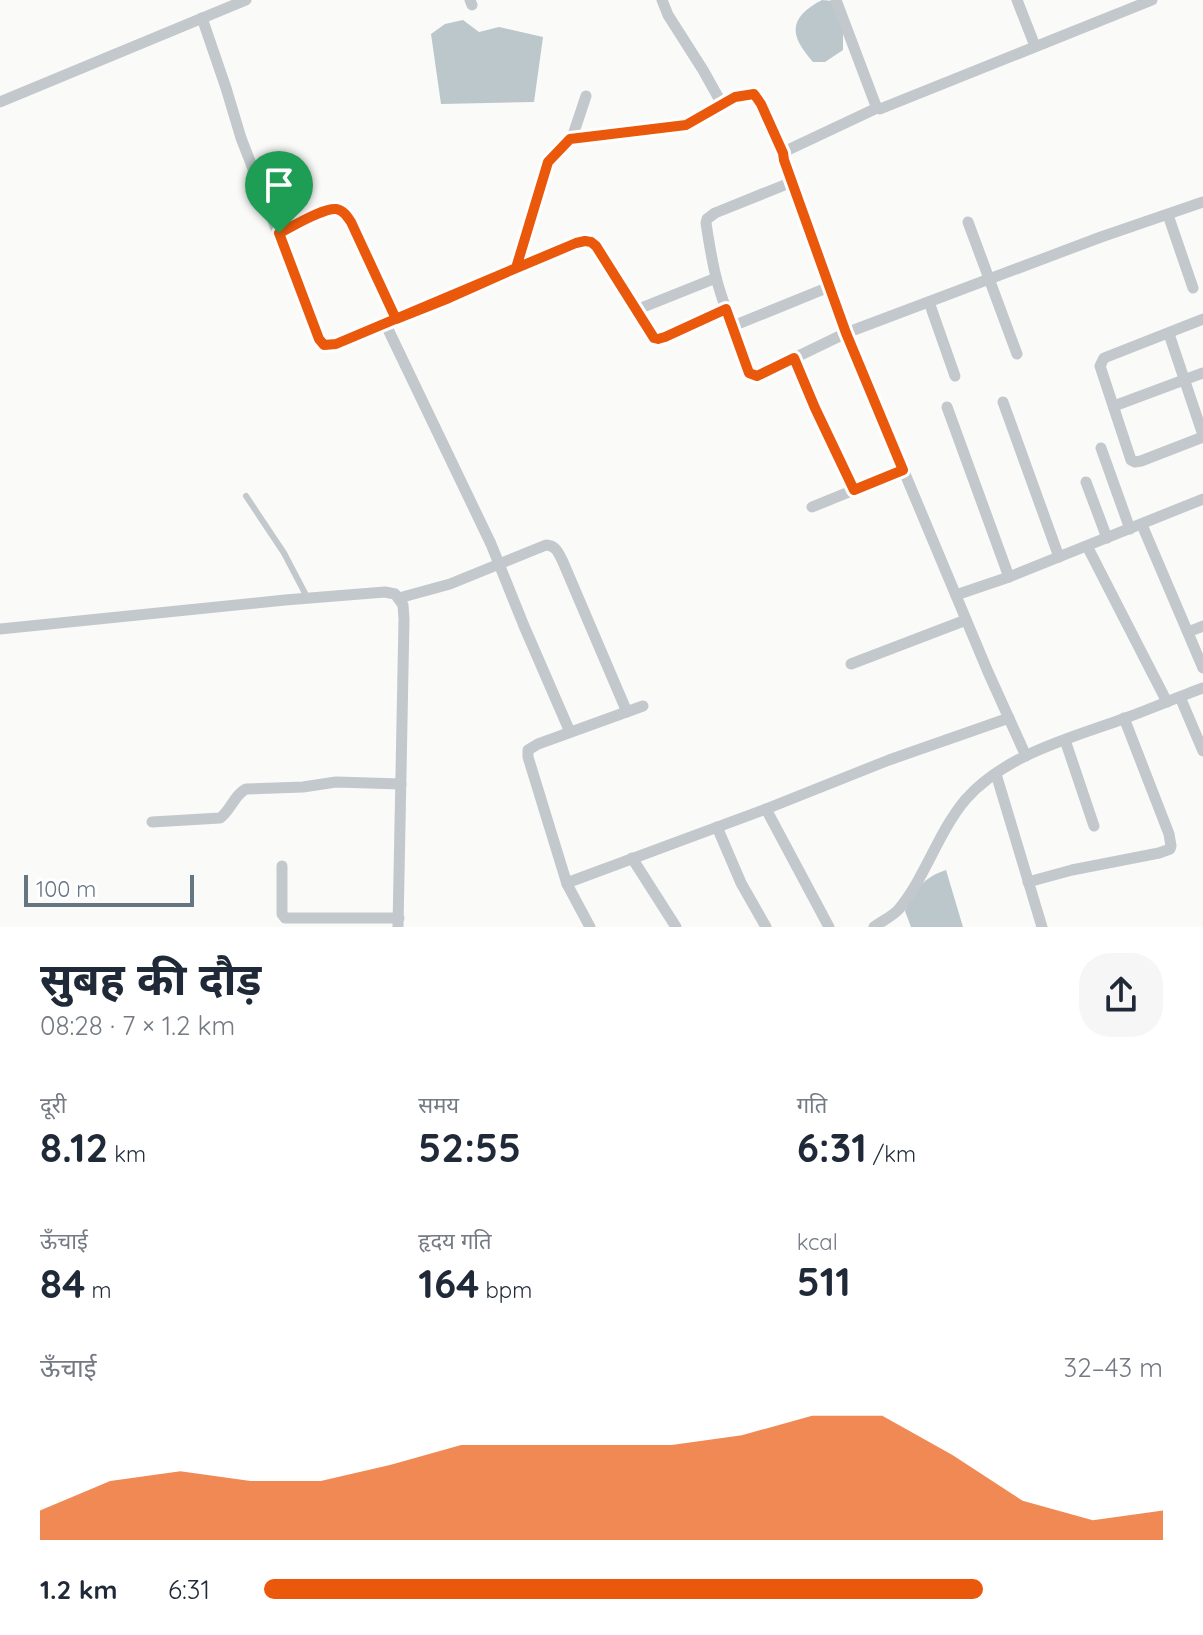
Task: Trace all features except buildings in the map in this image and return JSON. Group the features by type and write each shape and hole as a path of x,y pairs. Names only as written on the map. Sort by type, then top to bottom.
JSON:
{"street":[{"path":"0,102 246,0"},
{"path":"662,0 722,104"},
{"path":"836,0 877,108"},
{"path":"1017,0 1035,46"},
{"path":"783,153 877,108 1148,1"},
{"path":"202,18 241,138 319,339 324,345 336,344 585,241 596,246 650,333 658,339 726,309"},
{"path":"570,139 686,125 744,95 758,97 783,153 846,333 1026,756"},
{"path":"516,268 548,162 570,139 586,96"},
{"path":"792,182 715,213 706,223 711,260 726,309 746,367 749,373 757,376 846,333 1203,202"},
{"path":"279,233 335,209 342,211 351,222 570,732"},
{"path":"1168,215 1193,288"},
{"path":"968,222 1017,354"},
{"path":"636,310 716,278"},
{"path":"733,326 829,287"},
{"path":"929,302 955,376"},
{"path":"1169,334 1203,436 1135,462 1129,454 1100,370 1101,361 1203,319"},
{"path":"794,358 854,490"},
{"path":"1114,406 1203,373"},
{"path":"1003,402 1059,557"},
{"path":"947,407 1009,577"},
{"path":"1101,448 1130,529"},
{"path":"812,507 903,470"},
{"path":"1086,482 1107,538"},
{"path":"956,595 1009,577 1203,499"},
{"path":"1142,525 1203,668"},
{"path":"399,598 450,584 551,545 563,562 627,712"},
{"path":"1087,546 1167,702"},
{"path":"0,629 385,592 395,594 403,605 404,619 399,922 285,918 282,914 282,866"},
{"path":"851,664 966,620"},
{"path":"1188,632 1203,626"},
{"path":"874,927 897,911 953,818 967,799 996,774 1026,756 1203,688"},
{"path":"1180,697 1203,749"},
{"path":"590,927 567,884 528,750 643,706"},
{"path":"567,884 889,760 1009,718"},
{"path":"1028,882 1170,849 1169,834 1124,718"},
{"path":"1065,740 1094,826"},
{"path":"996,774 1042,927"},
{"path":"152,822 220,818 246,789 303,787 336,782 401,784"},
{"path":"766,809 829,927"},
{"path":"717,827 741,883 766,927"},
{"path":"632,858 676,927"}],"lane":[{"path":"246,496 284,553 308,599"}],"shaded area":[{"path":"822,0 833,1 843,23 843,50 825,62 813,62 796,35 796,28 803,13"},
{"path":"463,20 479,32 499,27 543,37 534,102 441,104 431,34 445,24"},
{"path":"946,870 963,927 911,927 905,911 912,897 926,881"}],"route":[{"path":"279,233 319,339 328,346 336,344 380,325 396,319 449,298 576,243 591,242 654,338 665,337 726,309 749,373 757,376 794,358 854,490 903,470 846,333 783,153 754,94 735,97 686,125 570,139 548,162 516,268 396,319 351,222 342,211 326,211 279,233"}]}
